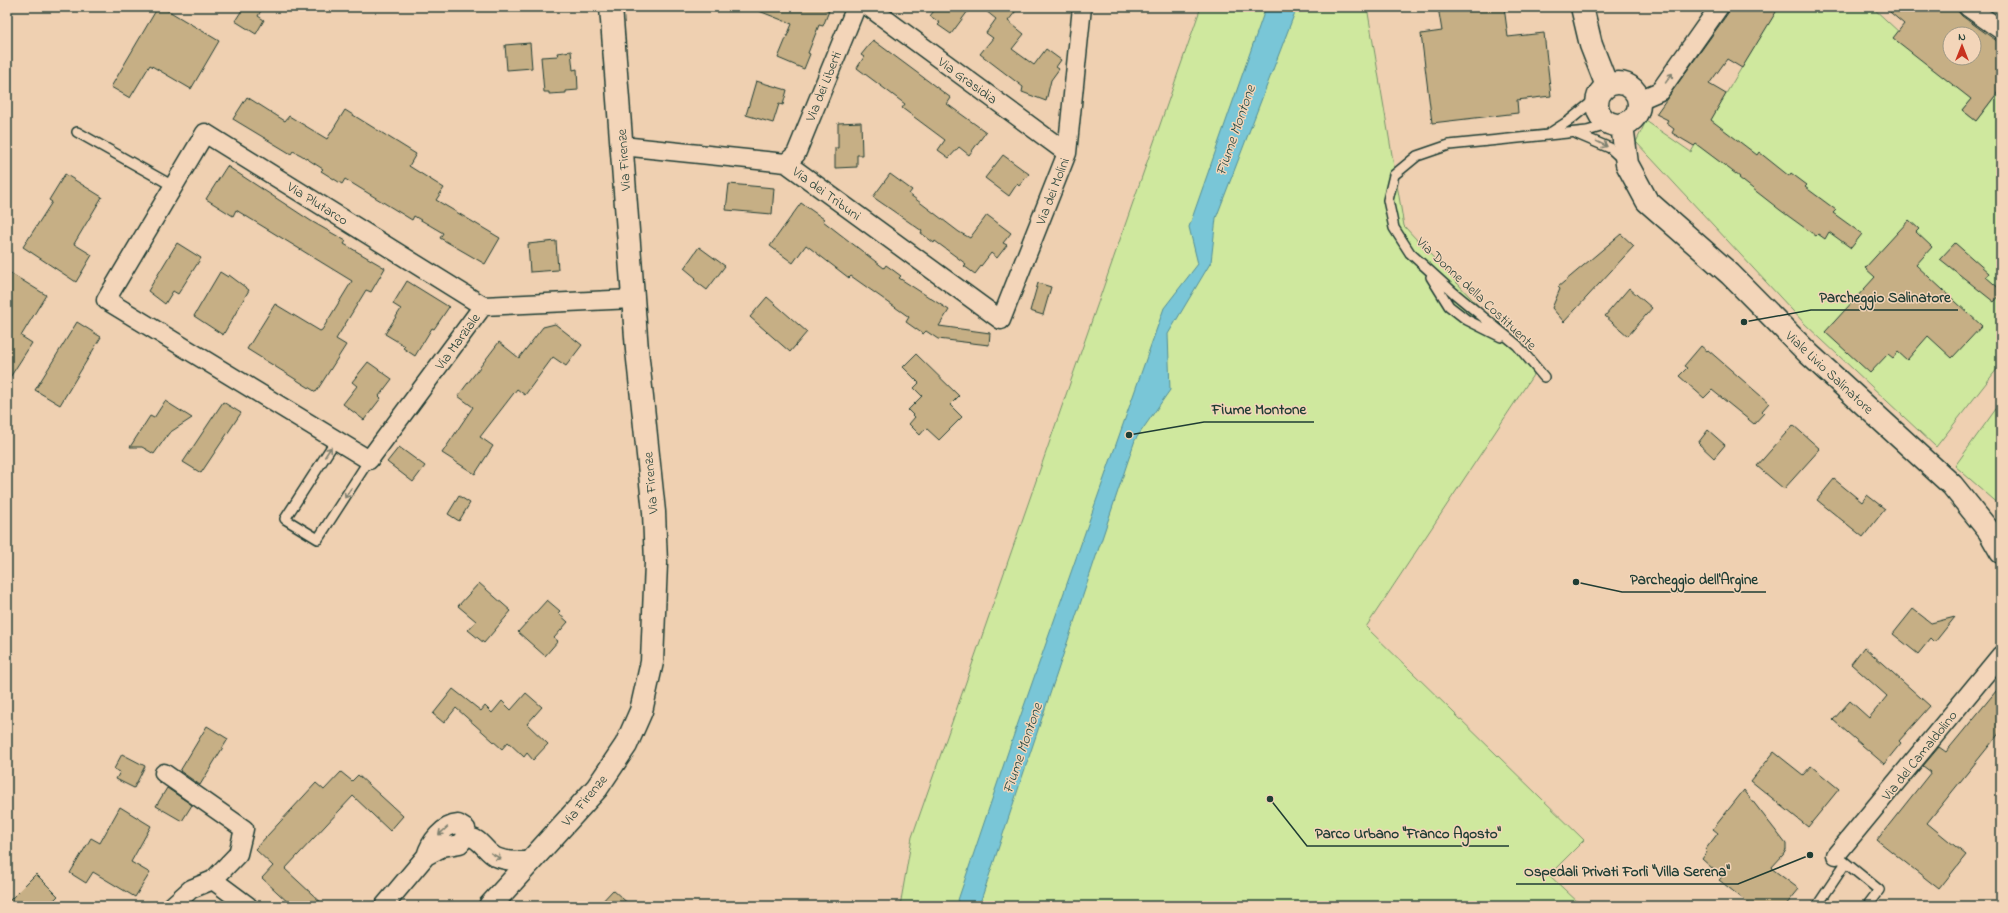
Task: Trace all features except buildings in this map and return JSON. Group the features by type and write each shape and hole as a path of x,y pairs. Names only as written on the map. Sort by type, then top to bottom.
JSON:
{"main road":[{"name":"Via Firenze","path":"490,906 597,788 626,744 641,711 652,662 656,563 654,512 633,298 611,7"},
{"path":"1582,7 1602,92 1597,104 1600,116 1616,125 1634,119 1639,107 1639,100 1637,94 1627,85 1620,83 1602,92"},
{"name":"Viale Livio Salinatore","path":"1616,125 1627,164 1647,202 1730,274 1809,354 1952,485 1989,531 2001,552"},
{"name":"Viale Livio Salinatore","path":"1966,502 2001,530"}],"street":[{"name":"Via dei Liberti","path":"786,163 796,154 856,7"},
{"name":"Via Grasidia","path":"869,7 1067,153"},
{"name":"Via dei Molini","path":"1001,320 1067,153 1082,7"},
{"path":"1639,100 1660,91 1719,7"},
{"path":"1968,7 2001,30"},
{"name":"Via Plutarco","path":"336,440 106,300 205,133 483,306"},
{"name":"Via dei Tribuni","path":"622,146 786,163 1001,320"},
{"name":"Via Marziale","path":"369,460 483,306 633,298"},
{"path":"336,440 369,460"},
{"name":"Via del Camaldolino","path":"1840,860 2001,655"},
{"path":"164,773 244,829 238,854 213,880 191,889 172,906"},
{"path":"384,906 426,856 442,847 460,844 466,837 476,838 495,857 508,861 531,861"},
{"path":"213,880 248,906"}],"lane":[{"name":"Via Donne della Costituente","path":"1547,134 1570,120 1602,92"},
{"name":"Via Donne della Costituente","path":"1544,377 1517,345 1454,293 1410,253 1394,228 1388,200 1394,175 1417,156 1449,145 1587,131 1616,125"},
{"path":"77,132 173,186"},
{"name":"Via Donne della Costituente","path":"1572,132 1587,137 1610,148 1627,164"},
{"path":"1424,265 1449,306 1467,320 1517,345"},
{"name":"Via Marziale","path":"336,440 285,519 318,538 369,460"},
{"path":"1817,906 1840,860 1879,890 1867,906"}],"green space":[{"path":"1201,7 1367,7 1404,226 1537,369 1366,627 1584,840 1549,875 1580,904 1579,906 900,906 912,837"},
{"path":"1778,7 1872,7 1971,99 1962,110 1976,121 1996,95 2001,97 2001,364 1936,447 1805,324 1636,142 1646,121 1691,152"},
{"path":"2001,402 2001,506 1955,466"}],"water":[{"path":"1266,7 1297,7 1216,218 1211,262 1168,334 1170,390 1135,440 979,906 956,906 1011,743 1164,308 1198,264 1189,227"}],"place":[{"name":"Parcheggio Salinatore","path":"1744,322"},
{"name":"Fiume Montone","path":"1129,435"},
{"name":"Parcheggio dell'Argine","path":"1576,582"},
{"name":"Parco Urbano \"Franco Agosto\"","path":"1270,799"},
{"name":"Ospedali Privati Forlì \"Villa Serena\"","path":"1810,855"}]}
